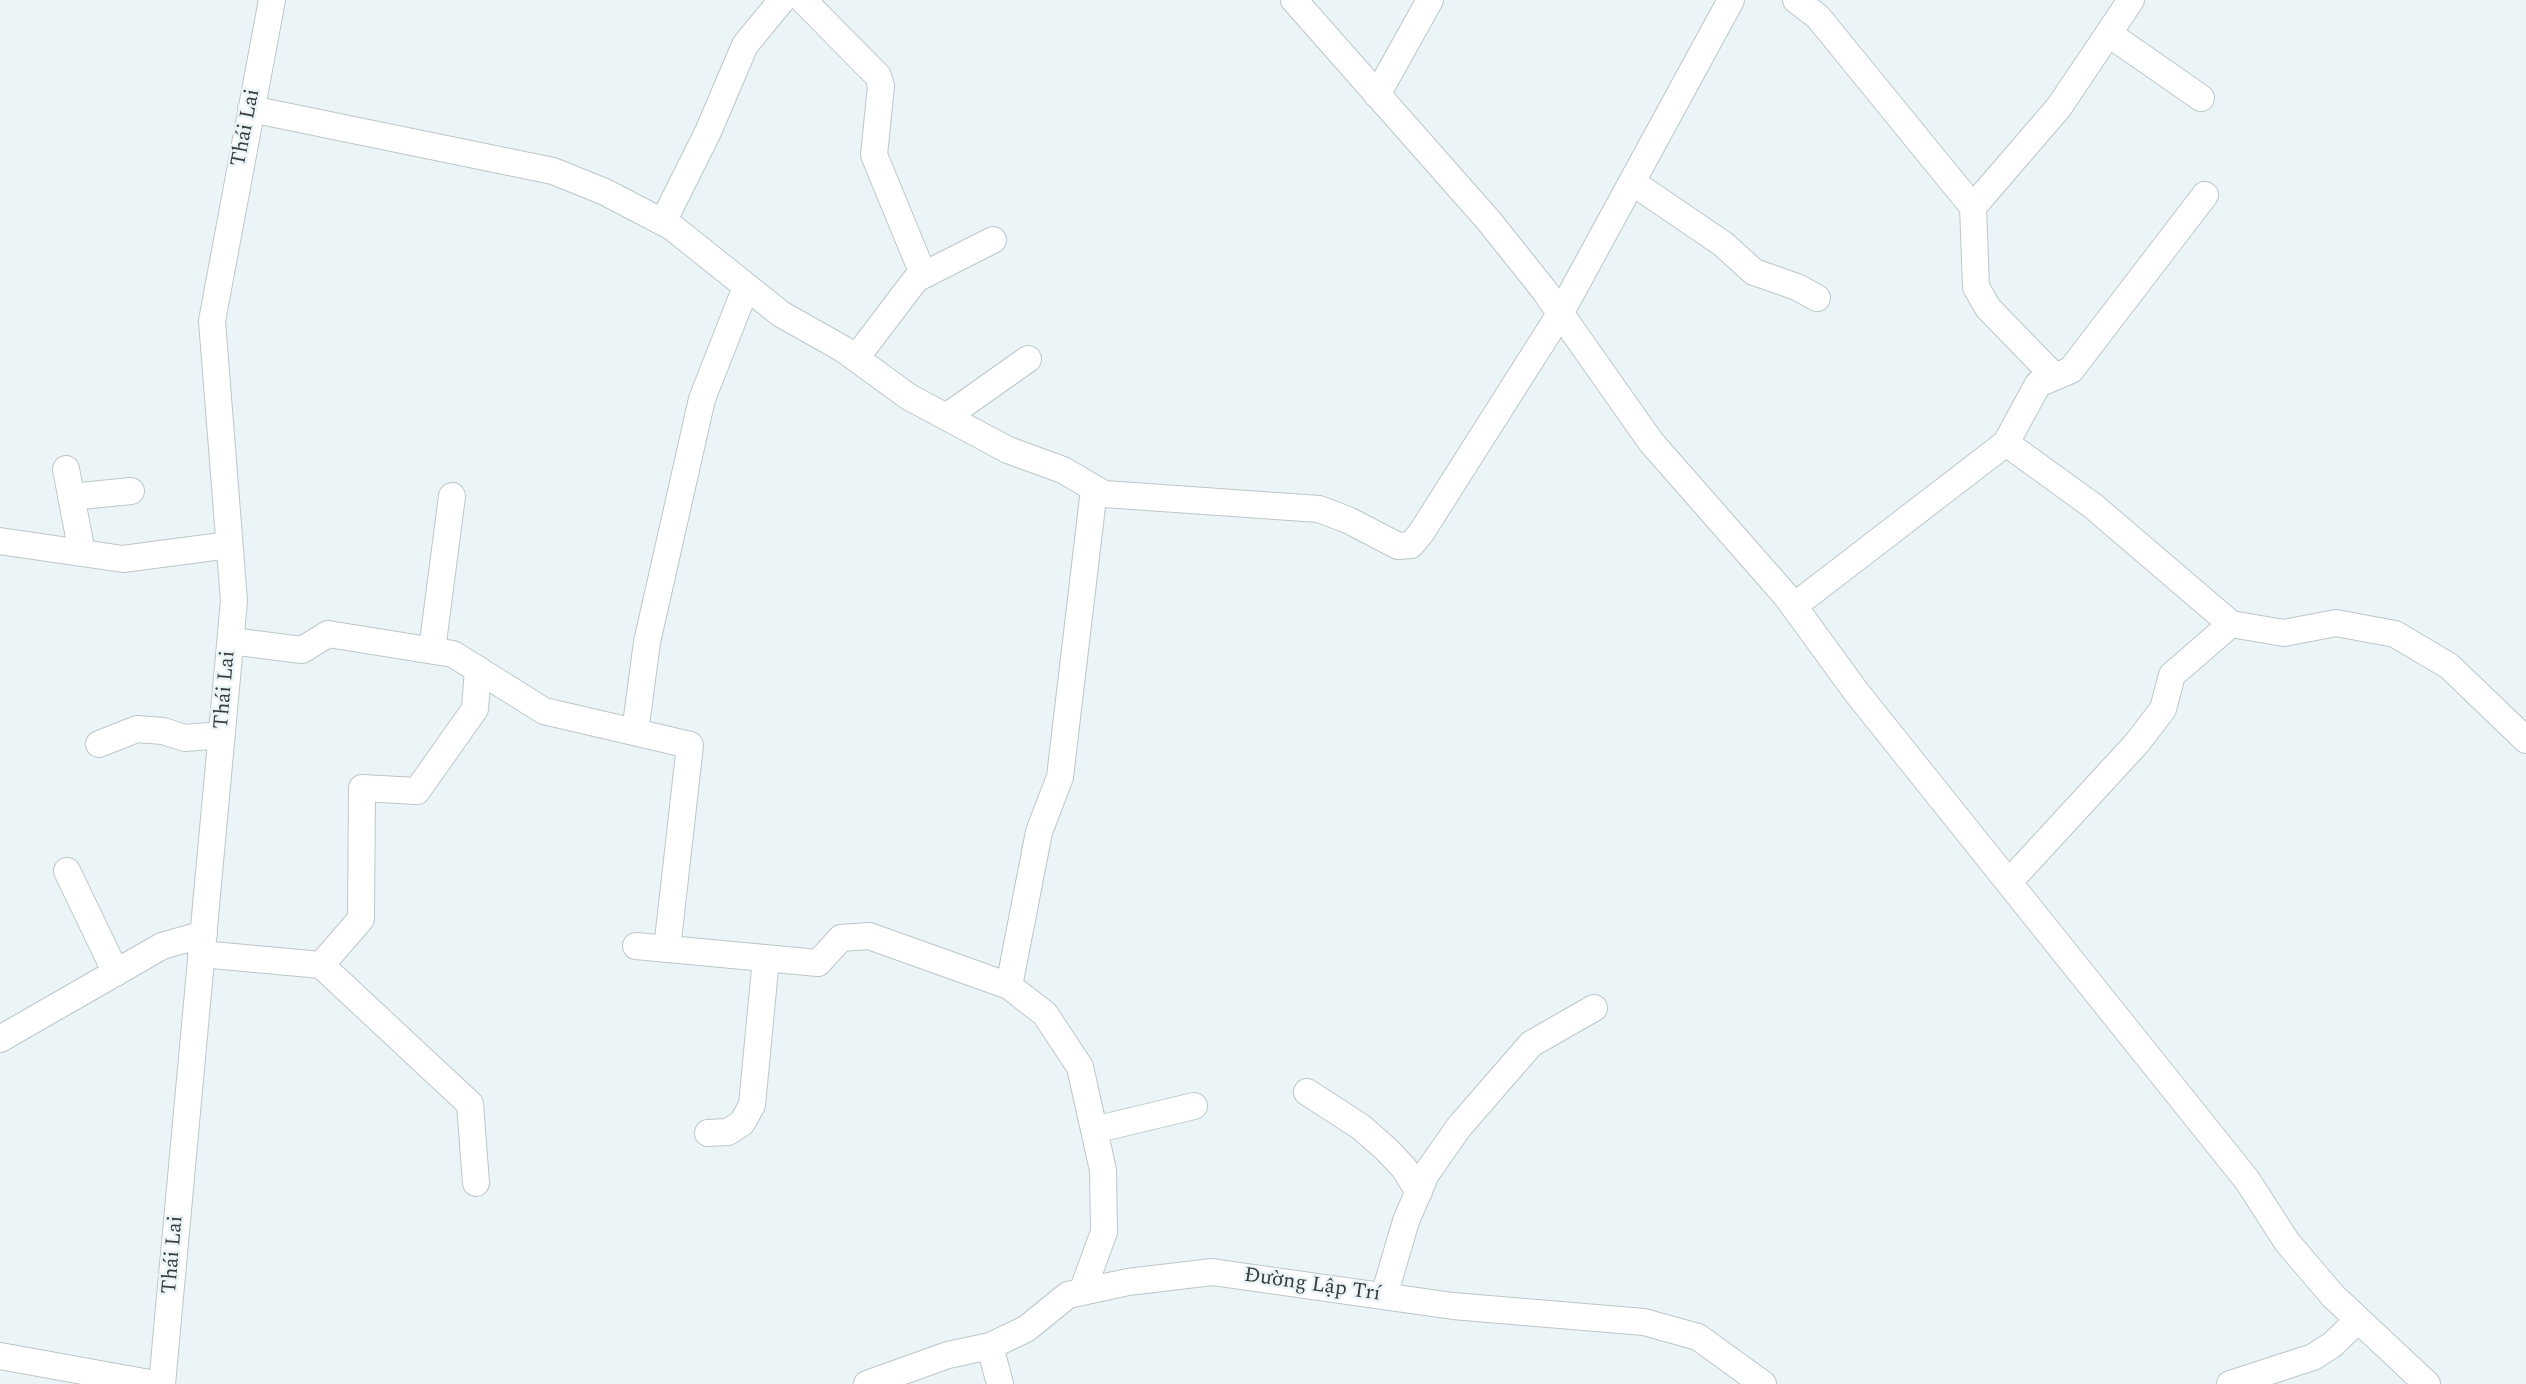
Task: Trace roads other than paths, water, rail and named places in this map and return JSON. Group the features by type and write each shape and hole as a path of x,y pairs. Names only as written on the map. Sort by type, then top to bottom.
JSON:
{"street":[{"name":"Thái Lai","path":"162,1384 234,601 212,321 272,0"},
{"path":"663,222 708,132 745,45 782,0"},
{"path":"803,0 878,76 881,86 874,155 923,274"},
{"path":"1294,0 1489,220 1651,442 1794,606 1857,693 2246,1180 2287,1242 2333,1296 2427,1384"},
{"path":"1377,94 1430,0"},
{"path":"251,109 553,171 605,191 663,222 781,314 856,358 909,397 1007,450 1063,470 1104,494 1319,509 1348,520 1398,546 1411,545 1560,314 1731,0"},
{"path":"1796,0 1818,17 1973,207 1976,287 1988,308 2055,377"},
{"path":"1973,207 2059,107 2131,0"},
{"path":"2109,34 2202,98"},
{"path":"1632,182 1723,244 1754,271 1797,287 1816,299"},
{"path":"1794,606 2006,443 2038,384 2071,370 2206,195"},
{"path":"856,358 909,287 923,274 993,240"},
{"path":"635,732 647,642 702,399 746,287"},
{"path":"946,417 1028,359"},
{"path":"2006,443 2093,506 2231,624 2284,633 2336,623 2395,634 2449,666 2526,740"},
{"path":"66,470 82,553"},
{"path":"1009,986 1039,832 1060,777 1094,489"},
{"path":"71,497 131,491"},
{"path":"432,650 452,496"},
{"path":"0,541 140,558 229,545"},
{"path":"2009,882 2156,718 2163,709 2172,675 2231,624"},
{"path":"230,641 302,650 328,634 453,654 544,710 690,745 667,949"},
{"path":"321,965 361,919 362,788 418,791 475,709 478,669"},
{"path":"99,744 137,729 163,731 185,738 222,735"},
{"path":"68,870 116,973"},
{"path":"636,946 818,963 841,938 869,936 1009,986 1045,1014 1080,1067 1103,1170 1104,1232 1082,1292"},
{"path":"0,1039 162,946 203,944 321,965 470,1104 476,1183"},
{"path":"708,1133 728,1132 742,1123 752,1105 766,958"},
{"path":"1384,1296 1406,1221 1426,1174 1459,1127 1531,1044 1594,1008"},
{"path":"1307,1092 1361,1127 1386,1149 1404,1168 1419,1192"},
{"path":"1094,1130 1194,1106"},
{"name":"Đường Lập Trí","path":"867,1384 948,1355 990,1346 1026,1329 1068,1295 1212,1272 1452,1306 1644,1322 1698,1337 1763,1384"},
{"path":"2230,1384 2313,1357 2332,1345 2358,1320"},
{"path":"990,1346 1000,1384"},
{"path":"0,1356 155,1384"}]}
